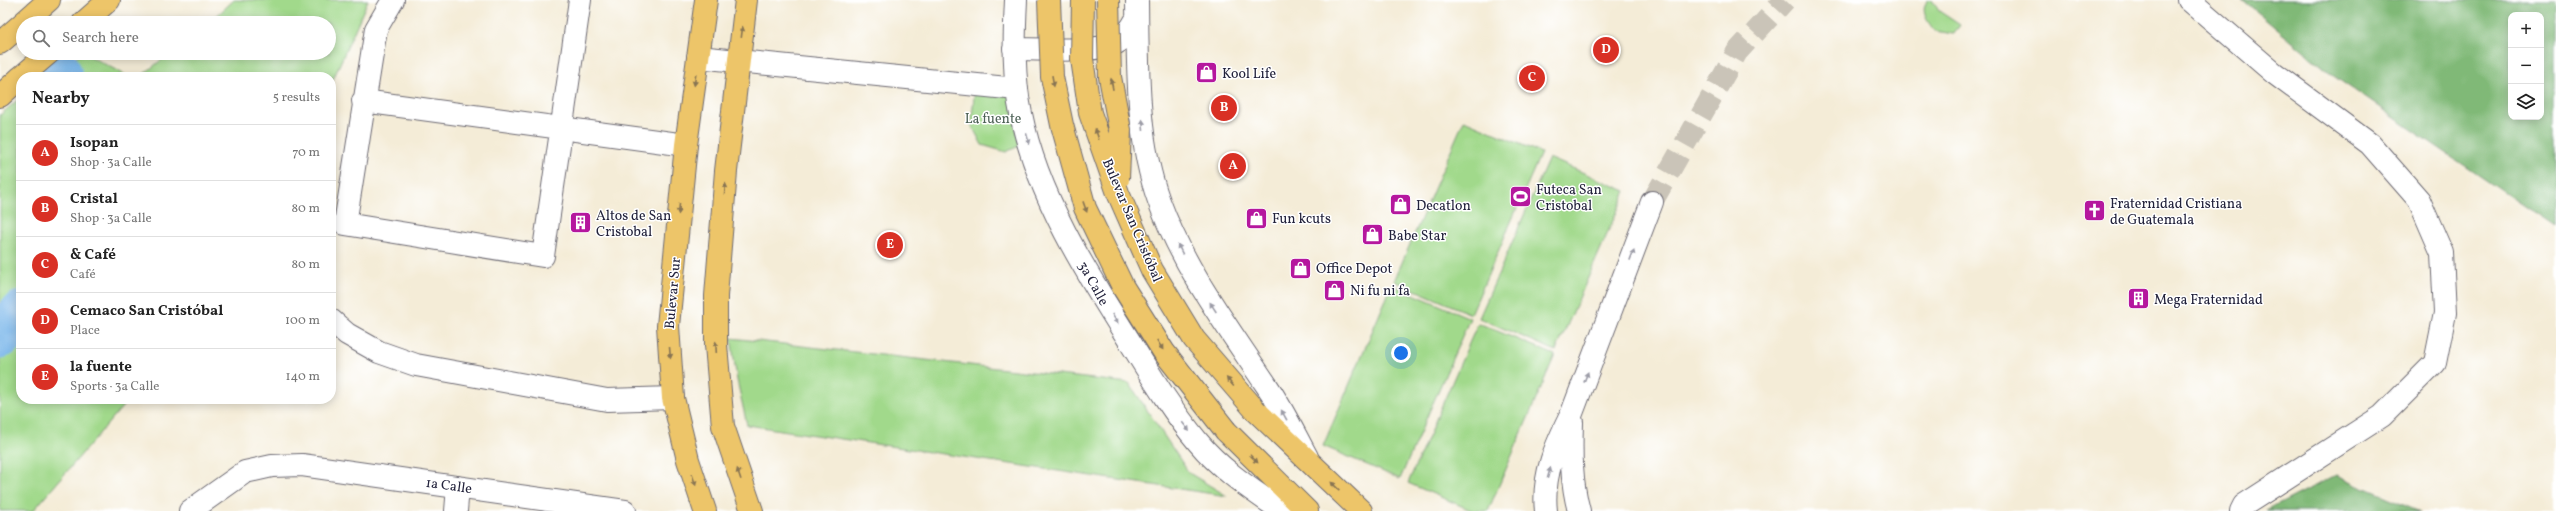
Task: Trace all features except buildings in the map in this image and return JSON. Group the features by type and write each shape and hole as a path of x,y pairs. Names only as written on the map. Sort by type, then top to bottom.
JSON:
{"main road":[{"path":"31,16 49,0"},
{"path":"91,16 109,0"},
{"name":"Bulevar Sur","path":"705,511 688,460 673,398 668,326 686,146 706,0"},
{"path":"746,0 726,171 717,288 716,345 723,426 752,511"},
{"path":"1049,0 1052,77 1085,208 1123,287 1164,352 1226,431 1307,511"},
{"name":"Bulevar San Cristóbal","path":"1083,0 1082,59 1090,113 1118,193 1152,270 1194,339 1256,411 1361,511"},
{"path":"1108,0 1110,77 1120,130 1118,193"},
{"path":"0,43 16,29"},
{"path":"27,72 41,60"},
{"path":"0,96 16,82"}],"street":[{"path":"393,0 376,29 345,224 543,256 580,0"},
{"name":"3a Calle","path":"1016,0 1014,49 1020,114 1028,143 1054,208 1099,294 1169,405 1198,443 1230,474 1282,511"},
{"path":"2189,0 2274,73 2370,144 2419,200 2442,253 2445,313 2435,363 2382,416 2244,505 2241,511"},
{"path":"1014,49 1093,48 1117,44 1126,36 1137,9"},
{"path":"1137,9 1138,72 1144,139 1159,201 1198,284 1268,387 1310,462"},
{"path":"698,57 1017,89"},
{"path":"364,101 686,146"},
{"path":"1546,511 1544,490 1558,441 1572,413 1652,202"},
{"path":"336,324 347,334 379,352 416,365 607,400 673,398"},
{"path":"1572,413 1571,458 1574,495 1579,511"},
{"name":"1a Calle","path":"190,511 214,504 245,472 272,466 302,465 625,511"},
{"path":"456,511 458,487"}],"green space":[{"path":"234,0 368,0 336,73 146,72 161,60 336,60 336,16 217,16"},
{"path":"1928,0 1932,0 1939,11 1960,25 1954,34 1935,31 1932,28 1924,12 1925,4"},
{"path":"2242,0 2556,0 2556,228 2332,75"},
{"path":"71,60 97,60 120,72 55,72"},
{"name":"La fuente","path":"975,88 1010,92 1019,146 1006,152 982,145 971,124"},
{"path":"16,101 16,404 125,404 33,511 0,511 0,115"},
{"path":"1464,120 1541,153 1471,314 1394,281"},
{"path":"1549,158 1626,191 1556,351 1479,318"},
{"path":"1392,285 1470,318 1400,479 1323,446"},
{"path":"1478,323 1555,355 1488,511 1473,511 1408,483"},
{"path":"731,338 1129,383 1189,473 1227,496 747,425 737,380"},
{"path":"2336,475 2420,511 2266,511"}],"waterway":[{"path":"57,68 59,72"},
{"path":"0,336 16,318"}],"tunnel":[{"path":"1652,202 1737,52 1785,0"}],"place":[{"name":"Cemaco San Cristóbal","path":"1606,50"},
{"name":"Kool Life","path":"1207,73"},
{"name":"& Café","path":"1532,78"},
{"name":"Cristal","path":"1224,108"},
{"name":"Isopan","path":"1233,166"},
{"name":"Futeca San Cristobal","path":"1521,197"},
{"name":"Decatlon","path":"1401,205"},
{"name":"Fraternidad Cristiana de Guatemala","path":"2095,211"},
{"name":"Fun kcuts","path":"1257,218"},
{"name":"Altos de San Cristobal","path":"580,223"},
{"name":"Babe Star","path":"1372,235"},
{"name":"la fuente","path":"890,245"},
{"name":"Office Depot","path":"1300,268"},
{"name":"Ni fu ni fa","path":"1335,290"},
{"name":"Mega Fraternidad","path":"2138,299"}]}
